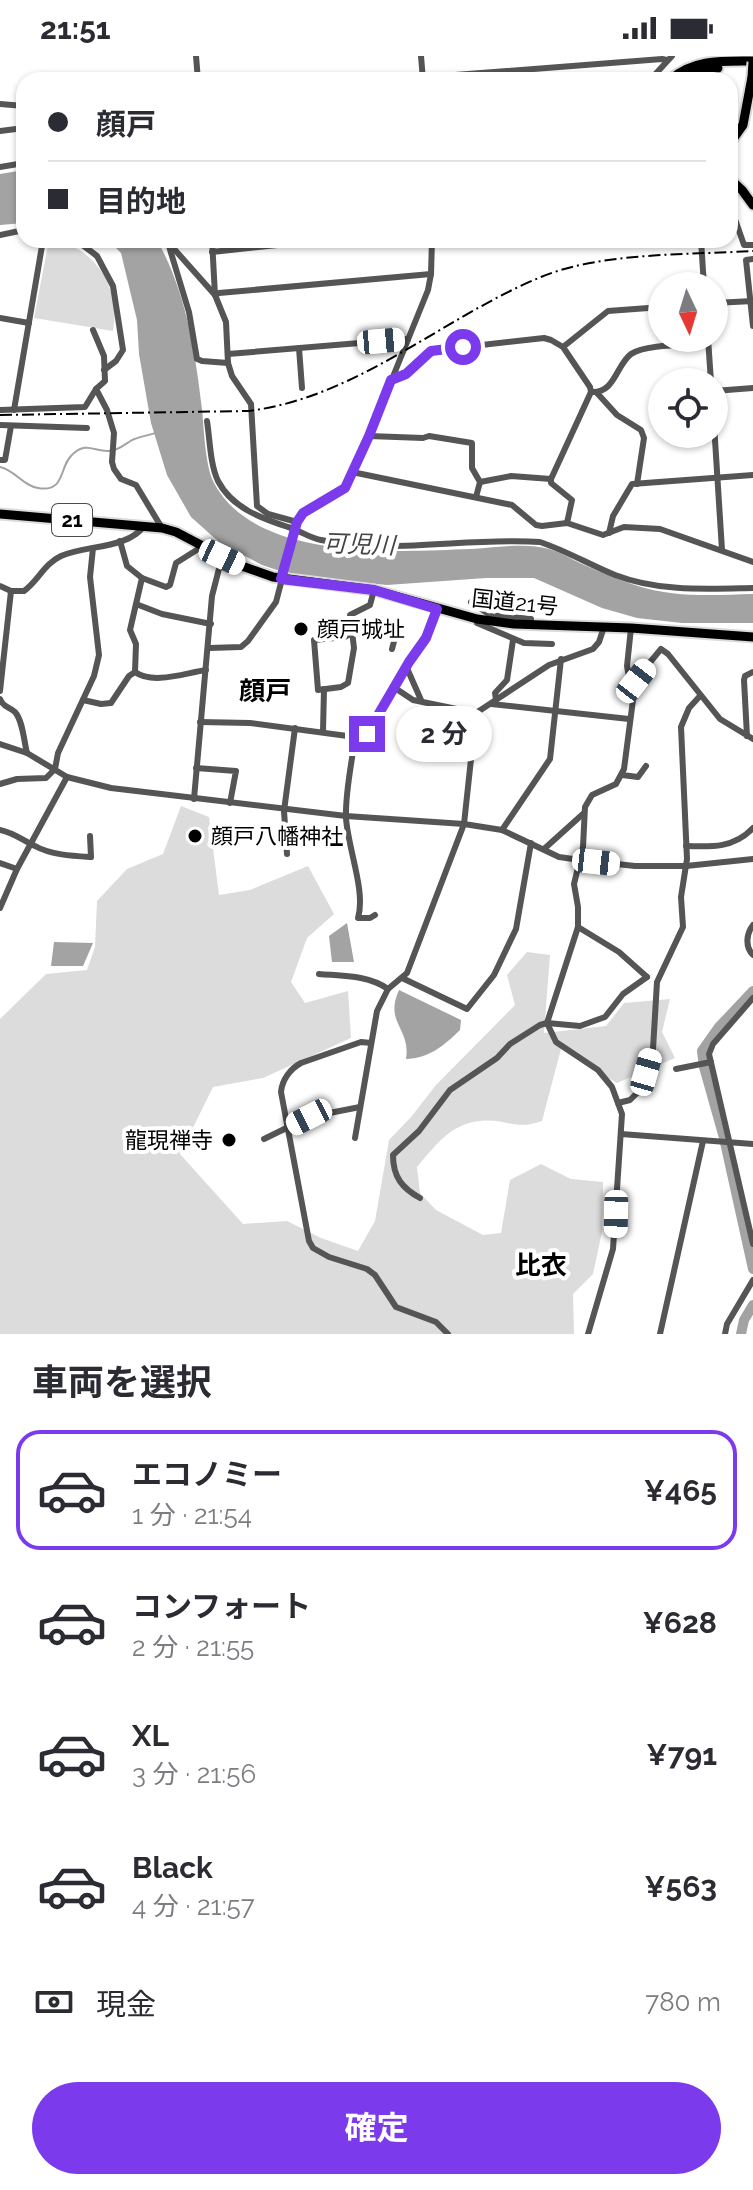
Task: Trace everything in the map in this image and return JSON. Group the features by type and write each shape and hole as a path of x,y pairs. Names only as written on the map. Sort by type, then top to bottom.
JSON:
{"highway":[{"path":"738,132 743,125 753,63"},
{"path":"679,72 700,64 753,63"},
{"path":"695,72 753,63"},
{"path":"738,188 753,205"},
{"name":"国道21号","path":"0,514 162,528 222,557 282,577 374,590 477,619 753,637"}],"street":[{"path":"507,72 670,58"},
{"path":"738,203 742,203"},
{"path":"738,227 744,245 753,245"},
{"path":"14,410 42,248"},
{"path":"85,248 103,264 113,286 123,350 116,361 104,370"},
{"path":"169,248 189,312 197,359 228,363"},
{"path":"173,248 215,295"},
{"path":"212,248 215,295 226,322 228,363 232,376 251,404 257,506 268,514 320,540 372,546 540,542 617,576 656,585 690,590 753,588"},
{"path":"212,252 250,248"},
{"path":"209,648 241,647 248,641 276,602 296,526 303,513 345,488 428,290 432,248"},
{"path":"702,248 703,272"},
{"path":"753,259 746,260 753,326"},
{"path":"215,295 431,274"},
{"path":"728,302 752,301"},
{"path":"563,347 608,311 648,308"},
{"path":"0,318 29,323"},
{"path":"0,410 85,407 105,381 104,356 93,330"},
{"path":"391,380 406,374 425,356 438,350 544,338 563,347 594,393 617,415 641,430 644,438 637,484"},
{"path":"228,354 408,339"},
{"path":"299,348 302,388"},
{"path":"567,523 572,500 551,483 551,479 594,393 609,386 629,355 648,349"},
{"path":"728,390 753,388"},
{"path":"96,389 114,433 114,469 121,479 136,485 162,528"},
{"path":"207,421 215,474 221,486 240,506 254,515 296,526"},
{"path":"0,425 87,428"},
{"path":"0,460 5,460 11,426"},
{"path":"369,436 429,436 472,443 472,468 480,482 476,497"},
{"path":"715,448 722,550"},
{"path":"352,472 512,505 536,525 567,523 603,535 624,527 660,529 753,562"},
{"path":"609,533 613,516 632,484 753,475"},
{"path":"480,482 511,476 551,479"},
{"path":"0,586 11,591 29,588 41,571 61,556 120,541 144,526"},
{"path":"120,541 127,566 142,578 166,587 170,585 176,563 200,545"},
{"path":"0,784 17,779 46,778 55,769 58,753 94,676 99,655 90,577 93,548"},
{"path":"194,799 212,596 222,557"},
{"path":"135,672 136,644 130,630 142,578"},
{"path":"374,590 370,605 350,615 352,632 354,648 348,683 318,690 314,640 345,637 352,632 373,630 396,634 392,649"},
{"path":"0,691 11,591"},
{"path":"471,602 490,618 531,619"},
{"path":"136,604 162,614 211,624"},
{"path":"200,722 250,723 355,737 371,730 406,666 426,638 437,609"},
{"path":"477,619 477,623 513,640 552,644"},
{"path":"395,688 413,700 476,713 561,659 593,649 604,627"},
{"path":"590,1334 613,1249 622,1114 612,1087 598,1070 556,1042 547,1023 578,927 574,884 580,860 584,813 592,795 616,784 622,775 633,700 627,666 631,628"},
{"path":"493,701 495,693 507,680 513,640"},
{"path":"632,684 661,649 720,719 750,738"},
{"path":"502,830 550,759 561,659"},
{"path":"406,666 421,700"},
{"path":"135,672 154,679 206,670"},
{"path":"83,700 111,703 135,672"},
{"path":"750,738 744,680 753,672"},
{"path":"323,731 324,689"},
{"path":"618,1103 630,1100 639,1091 653,1049 657,982 683,927 681,897 686,846 681,727 689,708 700,696"},
{"path":"0,699 3,705 15,712 27,753"},
{"path":"493,701 629,719"},
{"path":"355,1138 377,1011 388,989 407,973 464,824 476,713"},
{"path":"287,854 285,808 295,728"},
{"path":"355,737 346,816 360,890 358,918 375,915"},
{"path":"0,744 27,753 67,777 111,788 346,816 464,824 502,830 559,857 635,866 686,866 753,859"},
{"path":"622,775 638,777 646,766"},
{"path":"196,768 236,771 230,803"},
{"path":"0,908 3,896 67,777"},
{"path":"544,849 584,813"},
{"path":"686,846 720,847 734,842 753,828"},
{"path":"0,830 13,833 32,845 70,856 91,857 90,836"},
{"path":"402,978 467,1009 494,975 516,929 531,843"},
{"path":"0,863 17,869"},
{"path":"753,925 747,940 753,955"},
{"path":"578,927 619,952 657,982"},
{"path":"319,974 359,977 379,982 388,989"},
{"path":"420,1198 401,1184 394,1171 393,1155 415,1135 455,1086 486,1067 522,1036 547,1023 580,1026 605,1017 623,994 647,977"},
{"path":"753,998 713,1044 709,1054 753,1244"},
{"path":"371,1043 361,1042 301,1063 281,1083 311,1245 329,1257 367,1269 375,1275 396,1307 436,1322 448,1334"},
{"path":"676,1069 711,1062"},
{"path":"264,1139 309,1117 360,1107"},
{"path":"621,1134 753,1144"},
{"path":"660,1334 703,1141"},
{"path":"725,1334 727,1324 753,1280"}],"shaded area":[{"path":"16,171 16,224 0,225 0,174"},
{"path":"47,248 80,250 101,271 108,285 113,299 113,331 34,318"},
{"path":"116,248 161,248 188,322 210,474 232,507 259,526 292,538 366,550 540,547 652,590 695,595 753,594 753,623 682,623 637,618 602,608 534,578 387,585 292,575 262,565 219,542 191,517 167,475 151,423 139,354 137,320 121,253"},
{"path":"181,806 209,817 219,895 250,890 308,866 334,914 307,938 291,982 305,1003 348,991 351,1038 263,1078 213,1087 180,1154 243,1224 287,1221 321,1238 358,1251 375,1221 389,1140 436,1085 515,1005 507,975 527,952 550,955 544,1033 606,1026 624,1003 670,999 662,1032 675,1058 617,1083 561,1049 542,1121 517,1125 480,1121 460,1126 444,1137 417,1167 420,1193 436,1210 483,1235 501,1233 510,1180 541,1164 571,1179 603,1182 602,1232 593,1274 573,1294 574,1334 0,1334 0,1019 46,974 87,970 95,947 97,901 127,869 163,854"},
{"path":"347,923 354,962 332,962 329,936"},
{"path":"54,942 93,943 83,966 51,966"},
{"path":"399,990 461,1020 460,1030 436,1050 422,1057 406,1059 407,1048 394,1010"}],"waterway":[{"path":"0,467 33,487 47,488 58,482 69,458 79,450 112,451 132,440 156,433"},
{"path":"753,991 719,1027 702,1051 753,1269"},
{"path":"741,1334 744,1320 753,1305"}],"railway":[{"path":"0,415 248,411 288,403 363,373 505,294 565,269 645,256 753,251"}],"place":[{"name":"顔戸城址","path":"301,629"},
{"name":"顔戸八幡神社","path":"195,836"},
{"name":"龍現禅寺","path":"229,1140"}],"district":[{"name":"顔戸","path":"265,691"},
{"name":"比衣","path":"541,1265"}],"route":[{"path":"367,734 426,638 437,609 348,585 281,579 297,522 303,513 345,488 391,380 406,374 431,351 463,347"}],"water label":[{"name":"可児川","path":"359,544"}]}
